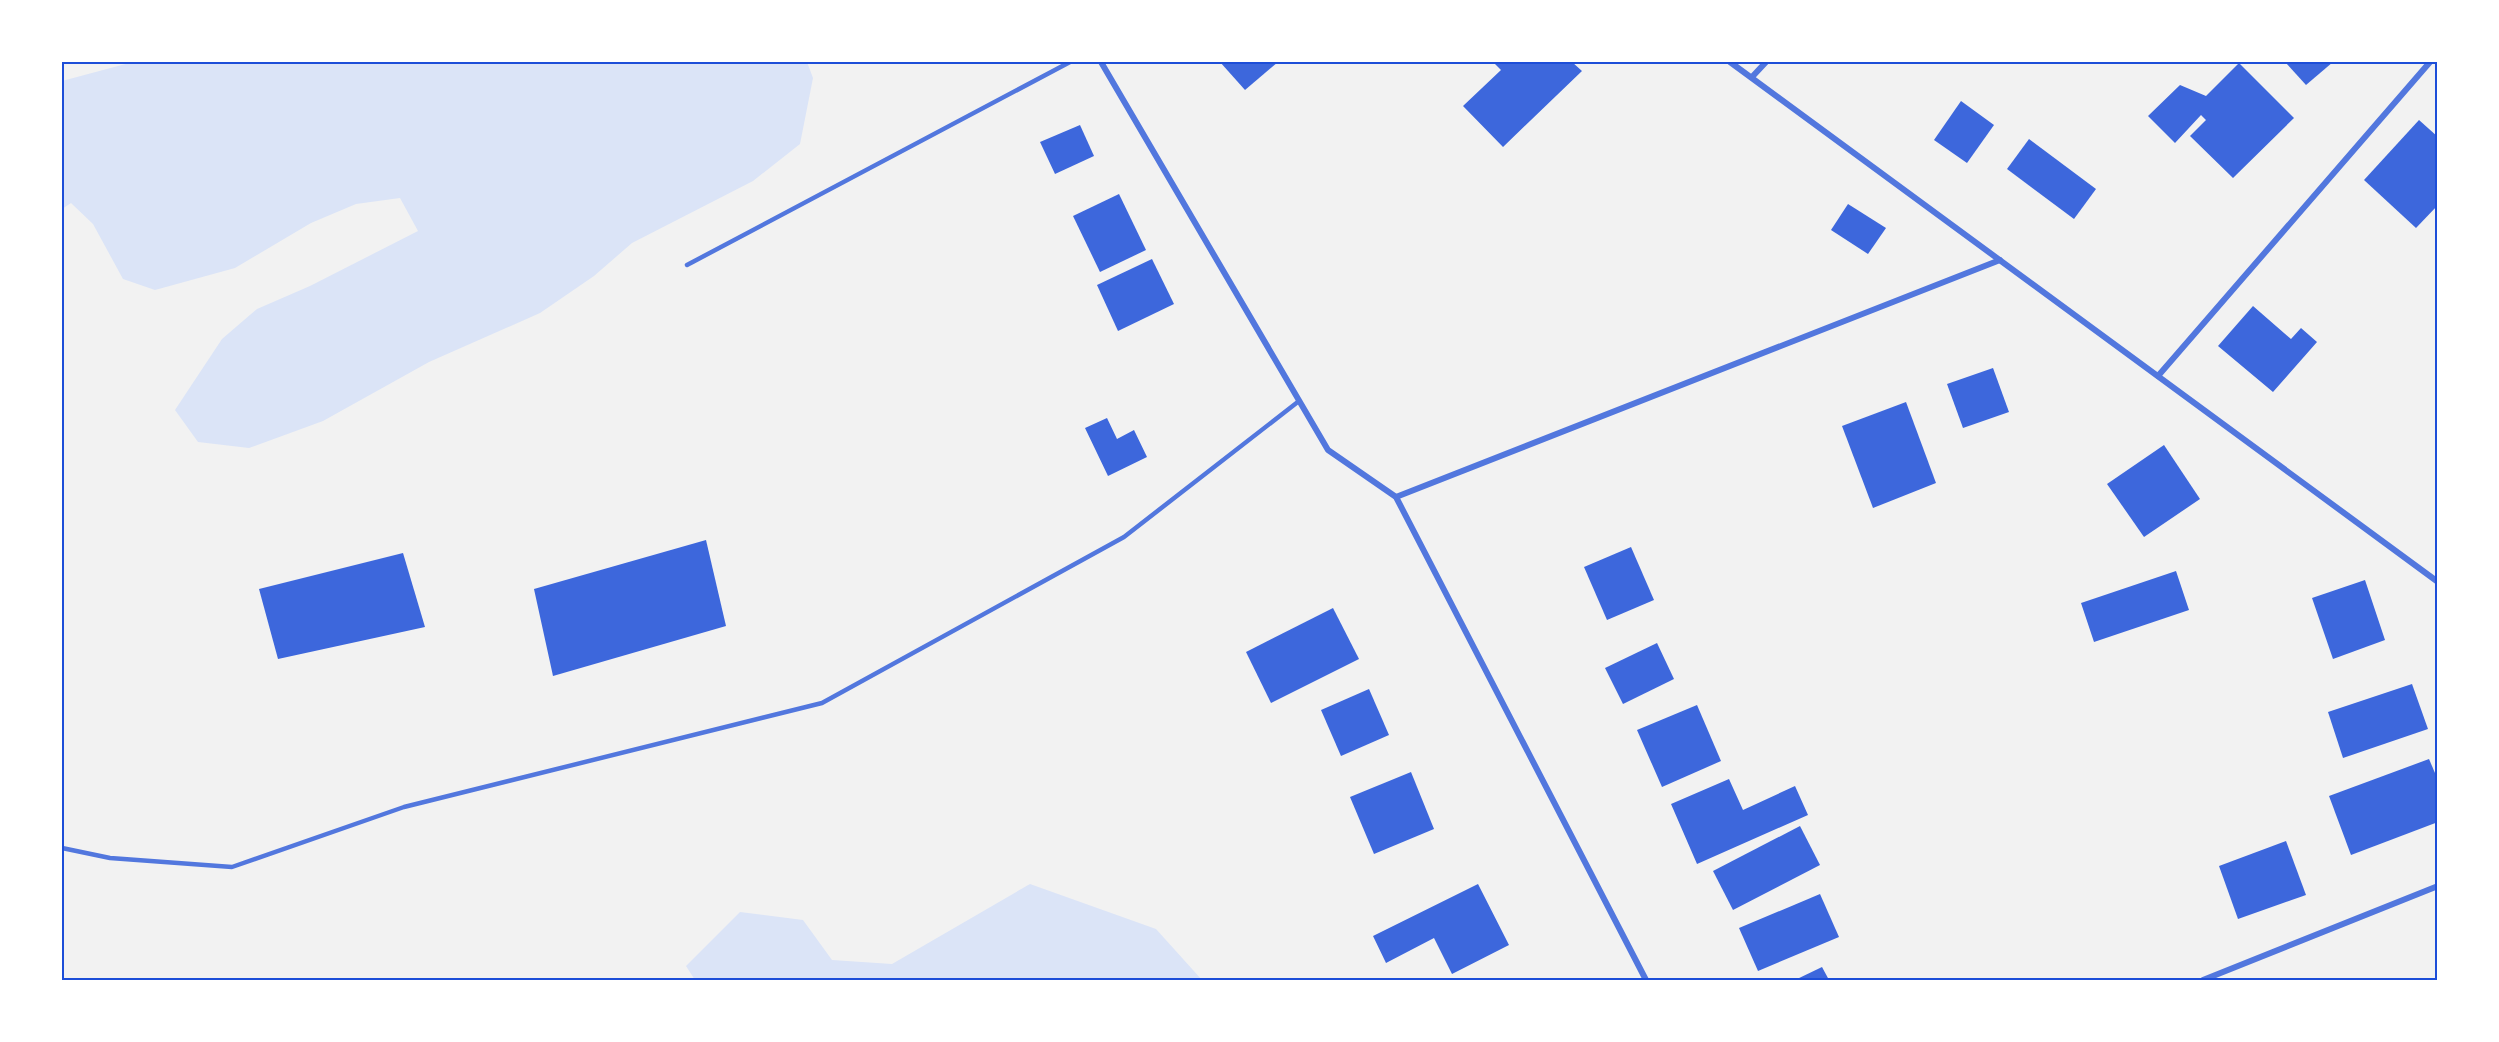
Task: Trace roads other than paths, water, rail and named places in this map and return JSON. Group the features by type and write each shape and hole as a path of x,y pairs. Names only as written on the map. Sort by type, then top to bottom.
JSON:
{"street":[{"path":"1101,62 1328,450 1396,497 1646,981"},
{"path":"1730,62 2438,582"},
{"path":"1752,77 1766,62"},
{"path":"2158,376 2430,62"},
{"path":"1396,497 2000,260"},
{"path":"2203,981 2438,886"}],"lane":[{"path":"687,265 1070,62"},
{"path":"62,848 111,858 232,867 404,807 822,703 1124,537 1299,401"}]}
